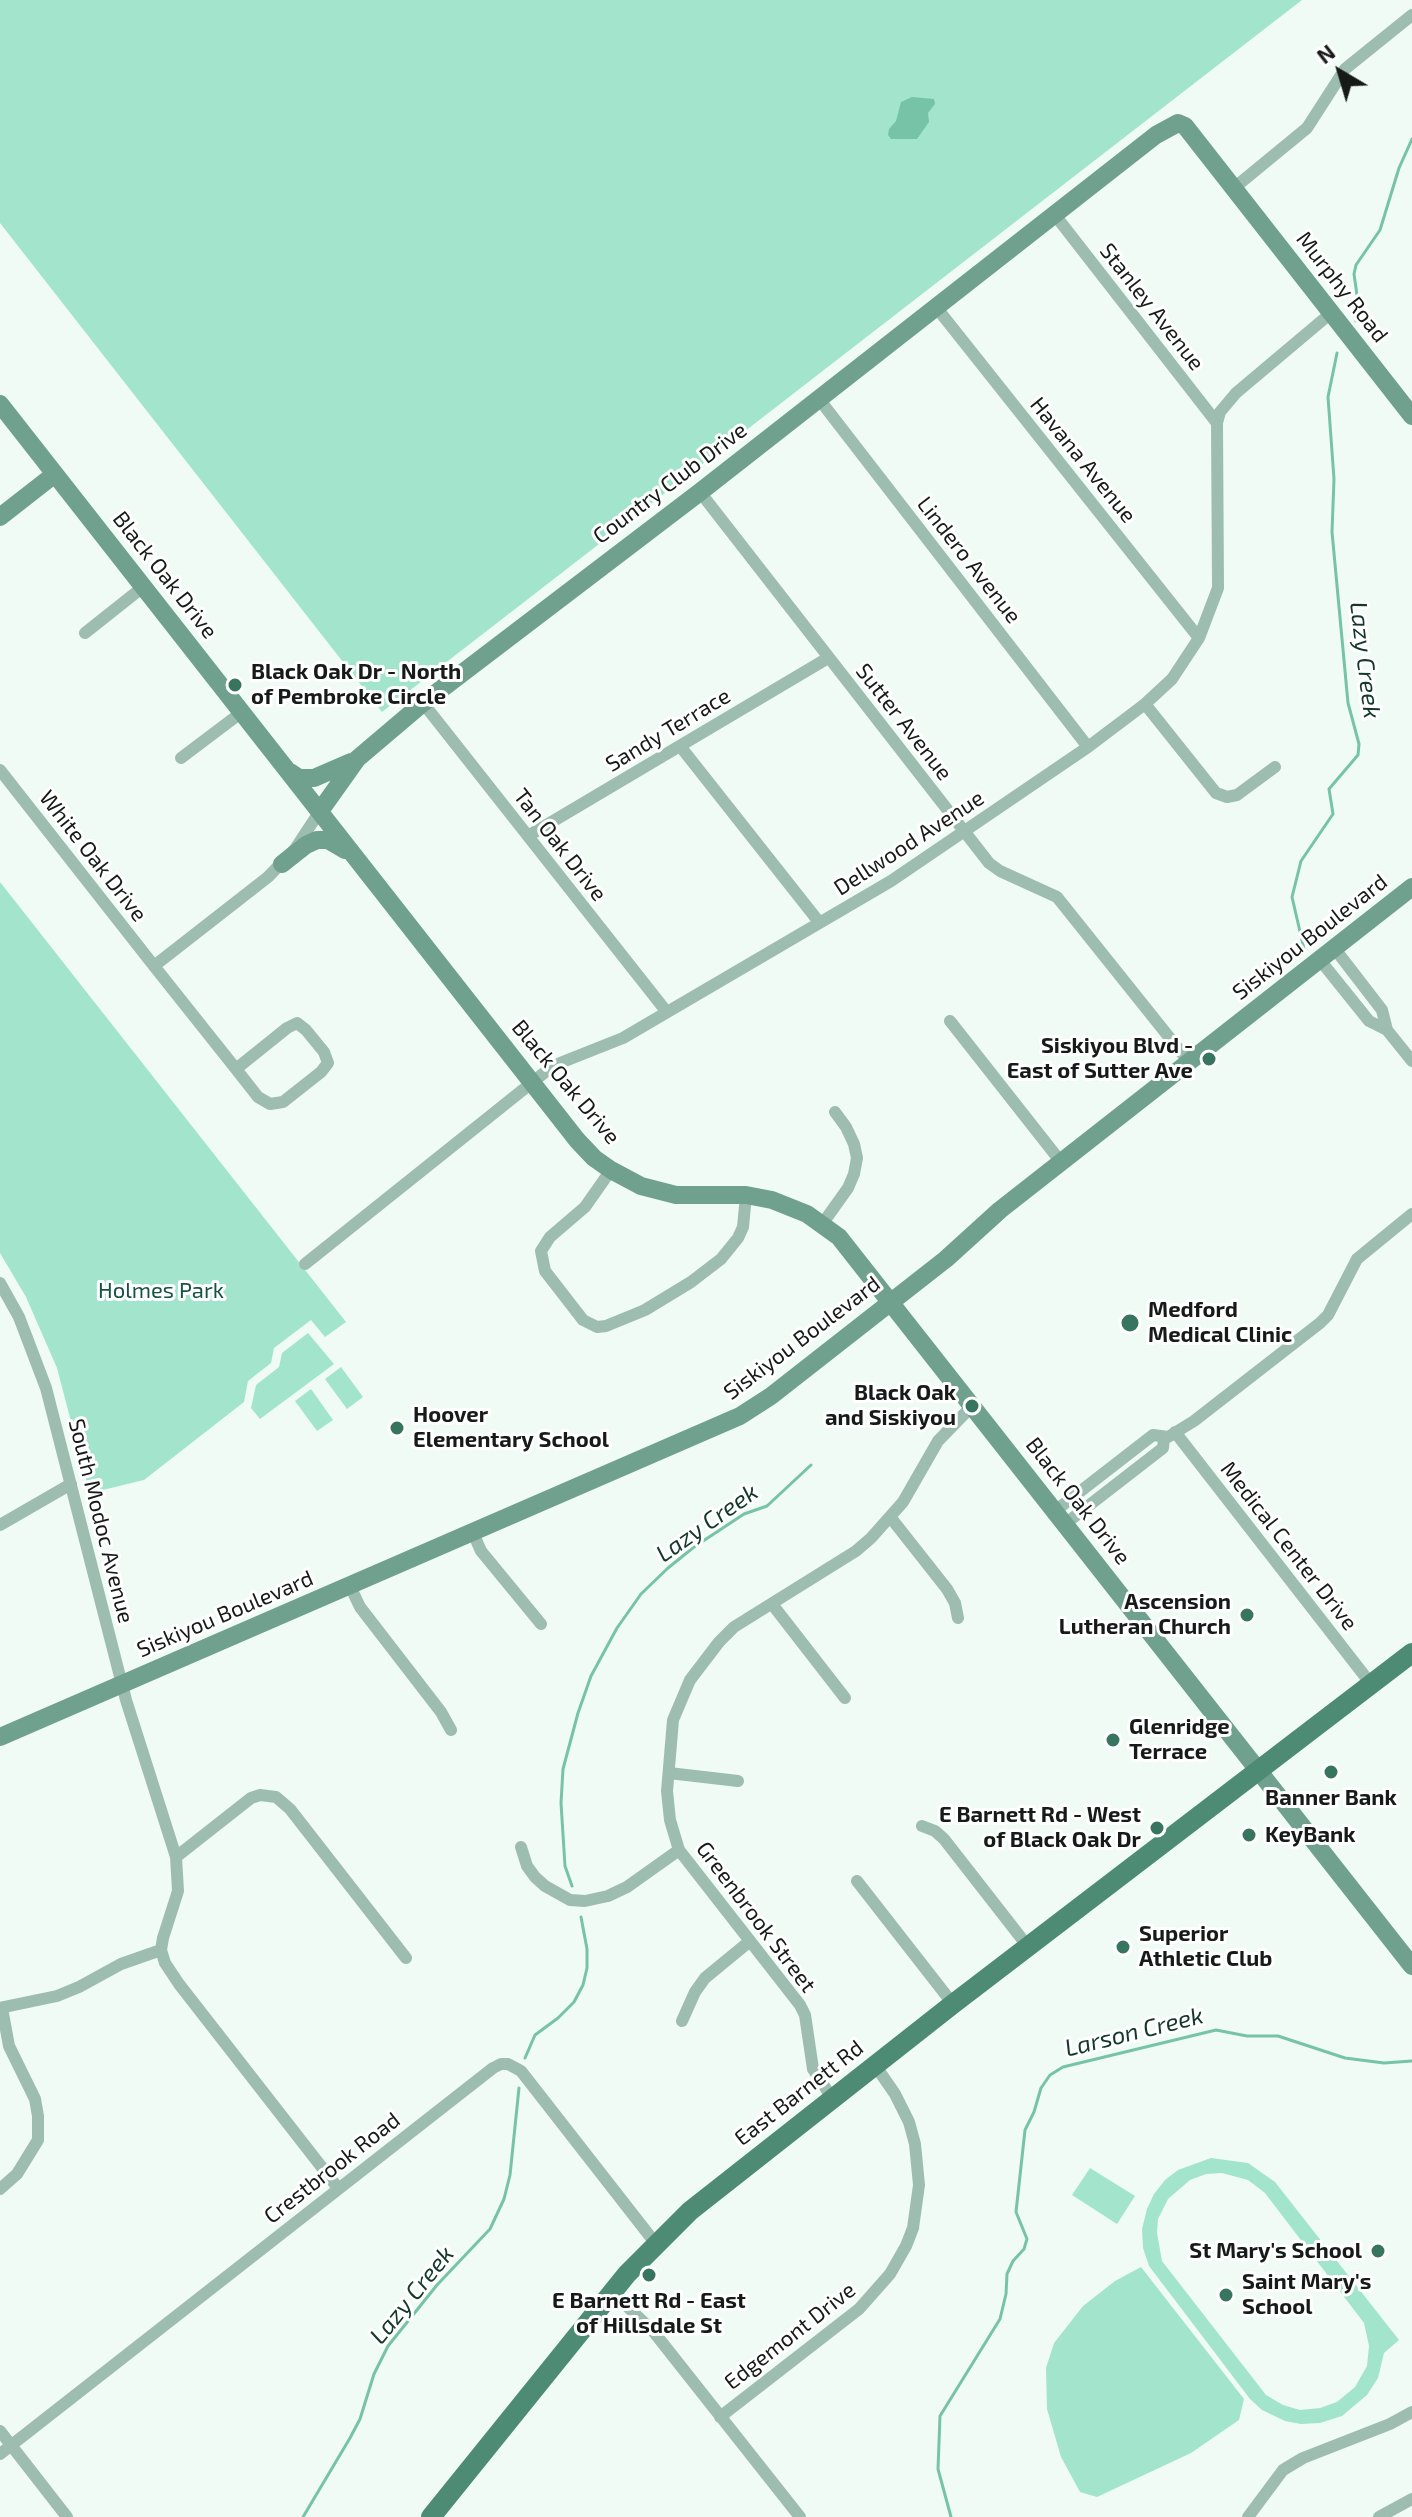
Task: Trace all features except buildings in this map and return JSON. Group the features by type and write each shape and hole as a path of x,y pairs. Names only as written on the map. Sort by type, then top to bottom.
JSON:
{"main road":[{"name":"East Barnett Rd","path":"431,2517 612,2292 656,2244 706,2197 1412,1653"}],"street":[{"path":"1234,188 1307,128 1345,69 1412,15"},
{"name":"Country Club Drive","path":"154,966 282,864 357,759 423,703 700,492 1156,135 1178,123 1185,126 1234,188"},
{"name":"Murphy Road","path":"1234,188 1412,416"},
{"name":"Stanley Avenue","path":"1055,215 1217,423"},
{"name":"Havana Avenue","path":"936,307 1199,638"},
{"path":"1217,423 1220,412 1236,393 1331,313"},
{"name":"Lindero Avenue","path":"819,399 1088,747"},
{"name":"Black Oak Drive","path":"0,404 577,1140 611,1170 641,1186 676,1195 746,1195 792,1206 823,1223 852,1250 1412,1966"},
{"name":"Dellwood Avenue","path":"305,1264 560,1063 623,1038 883,886 1088,747 1145,704 1184,665 1199,638 1218,588 1217,423"},
{"path":"0,517 55,474"},
{"name":"Sutter Avenue","path":"700,492 989,863 1057,897 1189,1062"},
{"path":"85,633 143,587"},
{"name":"Sandy Terrace","path":"528,836 828,658"},
{"name":"Tan Oak Drive","path":"423,703 666,1011"},
{"path":"1145,704 1216,793 1227,797 1237,795 1275,767"},
{"path":"181,758 242,712"},
{"path":"680,746 819,922"},
{"path":"288,771 299,778 314,778 357,759"},
{"name":"White Oak Drive","path":"0,770 258,1097 270,1104 283,1102 328,1063 324,1052 297,1023 236,1069"},
{"path":"282,864 317,840 328,840 356,858"},
{"name":"Siskiyou Boulevard","path":"0,1737 740,1416 771,1396 892,1302 1000,1210 1412,887"},
{"path":"1328,954 1369,1021 1387,1030 1412,1061"},
{"path":"1328,954 1382,1010 1387,1030"},
{"path":"950,1021 1061,1162"},
{"path":"823,1223 848,1188 857,1158 846,1127 835,1112"},
{"path":"611,1170 585,1207 550,1237 541,1251 545,1271 583,1320 597,1327 645,1310 721,1259 743,1227 746,1195"},
{"path":"1060,1518 1153,1435 1170,1435 1194,1421 1320,1323 1328,1315 1357,1259 1412,1214"},
{"name":"South Modoc Avenue","path":"0,1283 19,1317 46,1388 121,1684 176,1857 178,1891 161,1950"},
{"name":"Greenbrook Street","path":"832,2098 813,2069 805,2015 679,1850 670,1820 669,1773 673,1720 690,1680 709,1653 734,1627 856,1551 891,1518 938,1441 972,1406"},
{"name":"Medical Center Drive","path":"1170,1435 1371,1684"},
{"path":"0,1525 71,1484"},
{"path":"891,1518 947,1589 955,1603 958,1618"},
{"path":"473,1533 481,1551 541,1624"},
{"path":"350,1586 360,1607 441,1712 451,1730"},
{"path":"772,1604 845,1698"},
{"path":"669,1773 738,1781"},
{"path":"176,1857 251,1798 260,1795 276,1797 290,1809 406,1958"},
{"path":"922,1826 944,1839 1029,1948"},
{"path":"521,1847 527,1866 545,1886 570,1900 585,1901 608,1896 627,1887 679,1850"},
{"path":"857,1881 953,2004"},
{"path":"682,2021 705,1978 750,1941"},
{"path":"0,2189 17,2174 38,2140 35,2099 9,2046 1,2008 57,1996 129,1960 161,1950 165,1963 179,1984 338,2188"},
{"name":"Crestbrook Road","path":"0,2454 493,2068 508,2064 521,2071 656,2244"},
{"name":"Edgemont Drive","path":"720,2417 859,2309 890,2274 906,2246 913,2228 918,2197 919,2164 915,2144 895,2094 875,2065"},
{"path":"612,2292 653,2331 800,2517"},
{"path":"1248,2517 1271,2484 1293,2464 1412,2412"},
{"path":"0,2431 67,2517"},
{"path":"1379,2517 1412,2499"}],"green space":[{"path":"0,0 1302,0 382,712 0,223"},
{"name":"Holmes Park","path":"0,882 346,1322 325,1337 311,1320 274,1348 271,1363 248,1381 244,1402 144,1480 86,1494 86,1479 57,1368 26,1297 0,1253"},
{"path":"308,1333 334,1364 260,1419 251,1408 256,1385 279,1367 282,1353"},
{"path":"341,1367 363,1397 347,1409 325,1379"},
{"path":"311,1389 333,1420 317,1431 295,1401"},
{"path":"1211,2158 1248,2163 1275,2182 1399,2340 1384,2353 1378,2378 1367,2395 1342,2416 1320,2423 1301,2424 1285,2421 1262,2410 1250,2399 1149,2266 1143,2248 1142,2229 1147,2209 1165,2180 1178,2170","holes":["1222,2173 1248,2180 1265,2193 1364,2323 1369,2346 1367,2366 1355,2387 1337,2402 1300,2410 1266,2395 1162,2261 1158,2219 1168,2199 1190,2180 1206,2174"]},
{"path":"1090,2168 1135,2196 1117,2224 1072,2195"},
{"path":"1141,2267 1244,2399 1239,2420 1191,2453 1097,2497 1080,2492 1061,2457 1047,2409 1046,2368 1054,2343 1083,2306 1115,2281"}],"shaded area":[{"path":"912,97 934,99 935,104 928,113 929,122 917,139 891,139 889,129 896,121 901,102"}],"waterway":[{"name":"Lazy Creek","path":"1356,321 1359,309 1354,274 1356,265 1380,230 1399,168 1412,139"},
{"name":"Lazy Creek","path":"1304,949 1292,897 1301,861 1333,814 1329,789 1358,755 1359,744 1348,703 1332,532 1334,479 1328,397 1337,353"},
{"name":"Lazy Creek","path":"572,1886 565,1866 561,1803 563,1769 591,1676 617,1628 641,1594 668,1568 744,1514 767,1506 811,1465"},
{"name":"Lazy Creek","path":"525,2058 535,2035 574,2002 583,1985 587,1949 581,1917"},
{"name":"Larson Creek","path":"951,2517 938,2469 940,2416 1000,2319 1007,2274 1024,2249 1027,2239 1016,2212 1025,2130 1041,2088 1050,2075 1063,2067 1216,2030 1247,2036 1278,2036 1345,2058 1384,2063 1412,2061"},
{"name":"Lazy Creek","path":"303,2517 360,2419 374,2374 388,2346 437,2285 490,2229 504,2199 510,2175 519,2088"}],"place":[{"name":"Black Oak Dr - North of Pembroke Circle","path":"235,685"},
{"name":"Siskiyou Blvd - East of Sutter Ave","path":"1209,1059"},
{"name":"Medford Medical Clinic","path":"1130,1323"},
{"name":"Black Oak and Siskiyou","path":"972,1406"},
{"name":"Hoover Elementary School","path":"397,1428"},
{"name":"Ascension Lutheran Church","path":"1247,1615"},
{"name":"Glenridge Terrace","path":"1113,1740"},
{"name":"Banner Bank","path":"1331,1772"},
{"name":"E Barnett Rd - West of Black Oak Dr","path":"1157,1828"},
{"name":"KeyBank","path":"1249,1835"},
{"name":"Superior Athletic Club","path":"1123,1947"},
{"name":"St Mary's School","path":"1378,2251"},
{"name":"E Barnett Rd - East of Hillsdale St","path":"649,2275"},
{"name":"Saint Mary's School","path":"1226,2295"}]}
